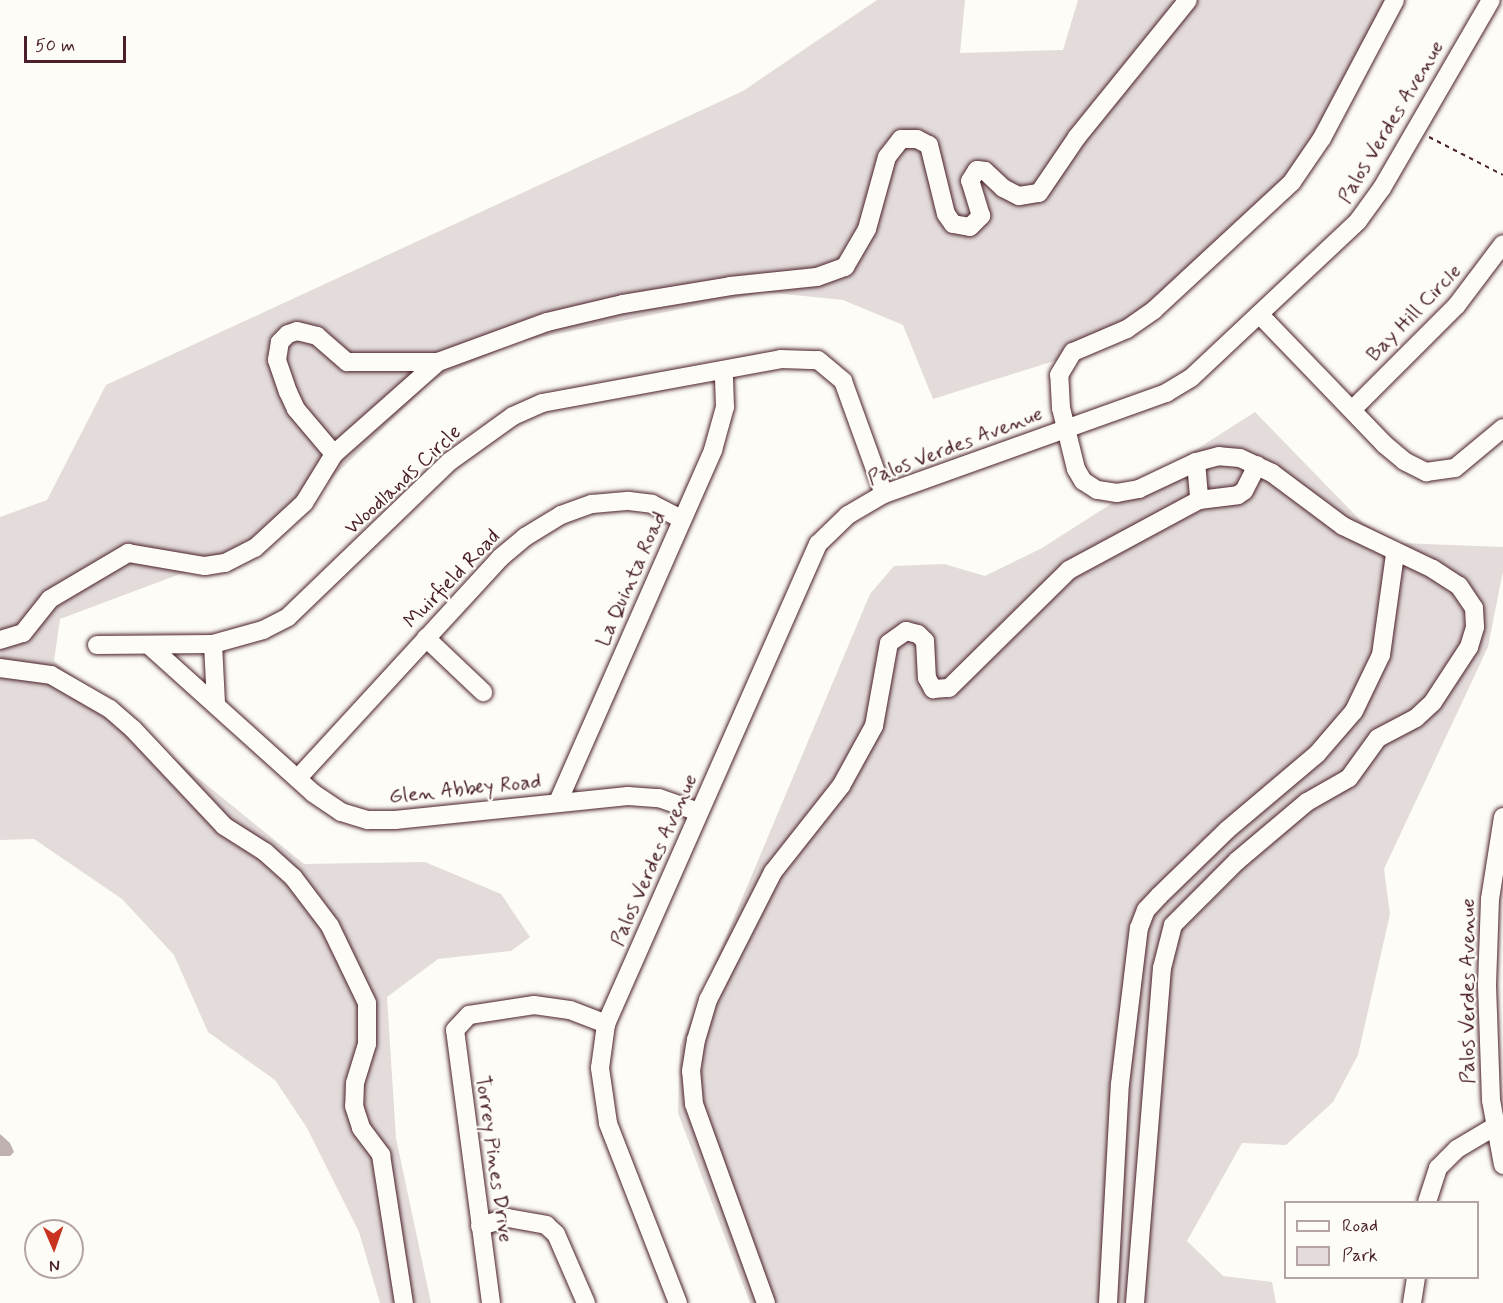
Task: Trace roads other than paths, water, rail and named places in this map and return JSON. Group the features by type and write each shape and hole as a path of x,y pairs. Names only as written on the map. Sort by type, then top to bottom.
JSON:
{"street":[{"path":"334,454 296,409 288,392 277,360 280,342 288,334 297,331 317,336 348,362 438,362 547,322 623,304 730,286 832,274 845,267 860,243 888,156 902,139 917,139 929,145 946,214 953,224 974,225 981,216 970,181 972,173 985,171 1003,188 1019,196 1040,193 1077,137 1188,0"},
{"path":"1135,1303 1162,968 1173,925 1230,867 1290,817 1349,778 1378,738 1416,718 1433,702 1470,647 1475,627 1474,608 1459,586 1433,569 1395,554 1343,526 1257,465 1219,456 1196,462 1139,489 1117,493 1096,490 1083,482 1076,469 1059,375 1073,352 1127,328 1154,310 1292,182 1322,138 1395,0"},
{"name":"Palos Verdes Avenue","path":"678,1303 608,1123 600,1068 606,1024 818,544 848,515 884,494 1174,388 1191,378 1261,316 1358,221 1382,188 1413,129 1489,1"},
{"name":"Bay Hill Circle","path":"1353,409 1457,305 1503,244"},
{"path":"1261,316 1353,409 1384,444 1404,461 1426,472 1455,468 1503,428"},
{"name":"Woodlands Circle","path":"97,645 151,647 213,644 246,636 288,617 449,462 526,409 781,358 818,360 832,369 843,381 884,494"},
{"path":"0,640 23,633 50,599 128,553 206,566 225,563 255,548 303,503 334,454 438,362"},
{"name":"La Quinta Road","path":"558,802 721,429 725,407 724,370"},
{"path":"1196,462 1199,500"},
{"path":"766,1303 694,1104 691,1071 696,1040 708,1000 773,872 842,786 874,726 889,643 906,631 918,634 925,641 927,678 933,689 949,688 1070,570 1199,500 1238,495 1244,491 1257,465"},
{"name":"Muirfield Road","path":"298,778 500,558 525,537 561,515 592,504 629,501 652,504 681,519"},
{"path":"1108,1303 1120,1084 1138,928 1146,910 1159,896 1227,830 1317,754 1354,711 1381,655 1395,554"},
{"path":"426,638 483,692"},
{"path":"213,644 216,703"},
{"name":"Glen Abbey Road","path":"151,647 298,778 341,812 368,819 395,820 628,796 659,798 699,812"},
{"path":"0,668 51,675 110,709 134,729 224,826 265,852 293,877 330,926 367,1003 367,1044 355,1083 354,1106 361,1128 381,1155 404,1303"},
{"name":"Palos Verdes Avenue","path":"1503,817 1490,899 1488,963 1494,1127 1503,1165"},
{"name":"Torrey Pines Drive","path":"491,1303 454,1037 460,1021 469,1015 534,1005 570,1010 606,1024"},
{"path":"1428,1201 1438,1168 1457,1149 1494,1127"},
{"path":"480,1226 508,1218 546,1225 556,1234 586,1303"},
{"path":"1412,1303 1416,1279"}]}
